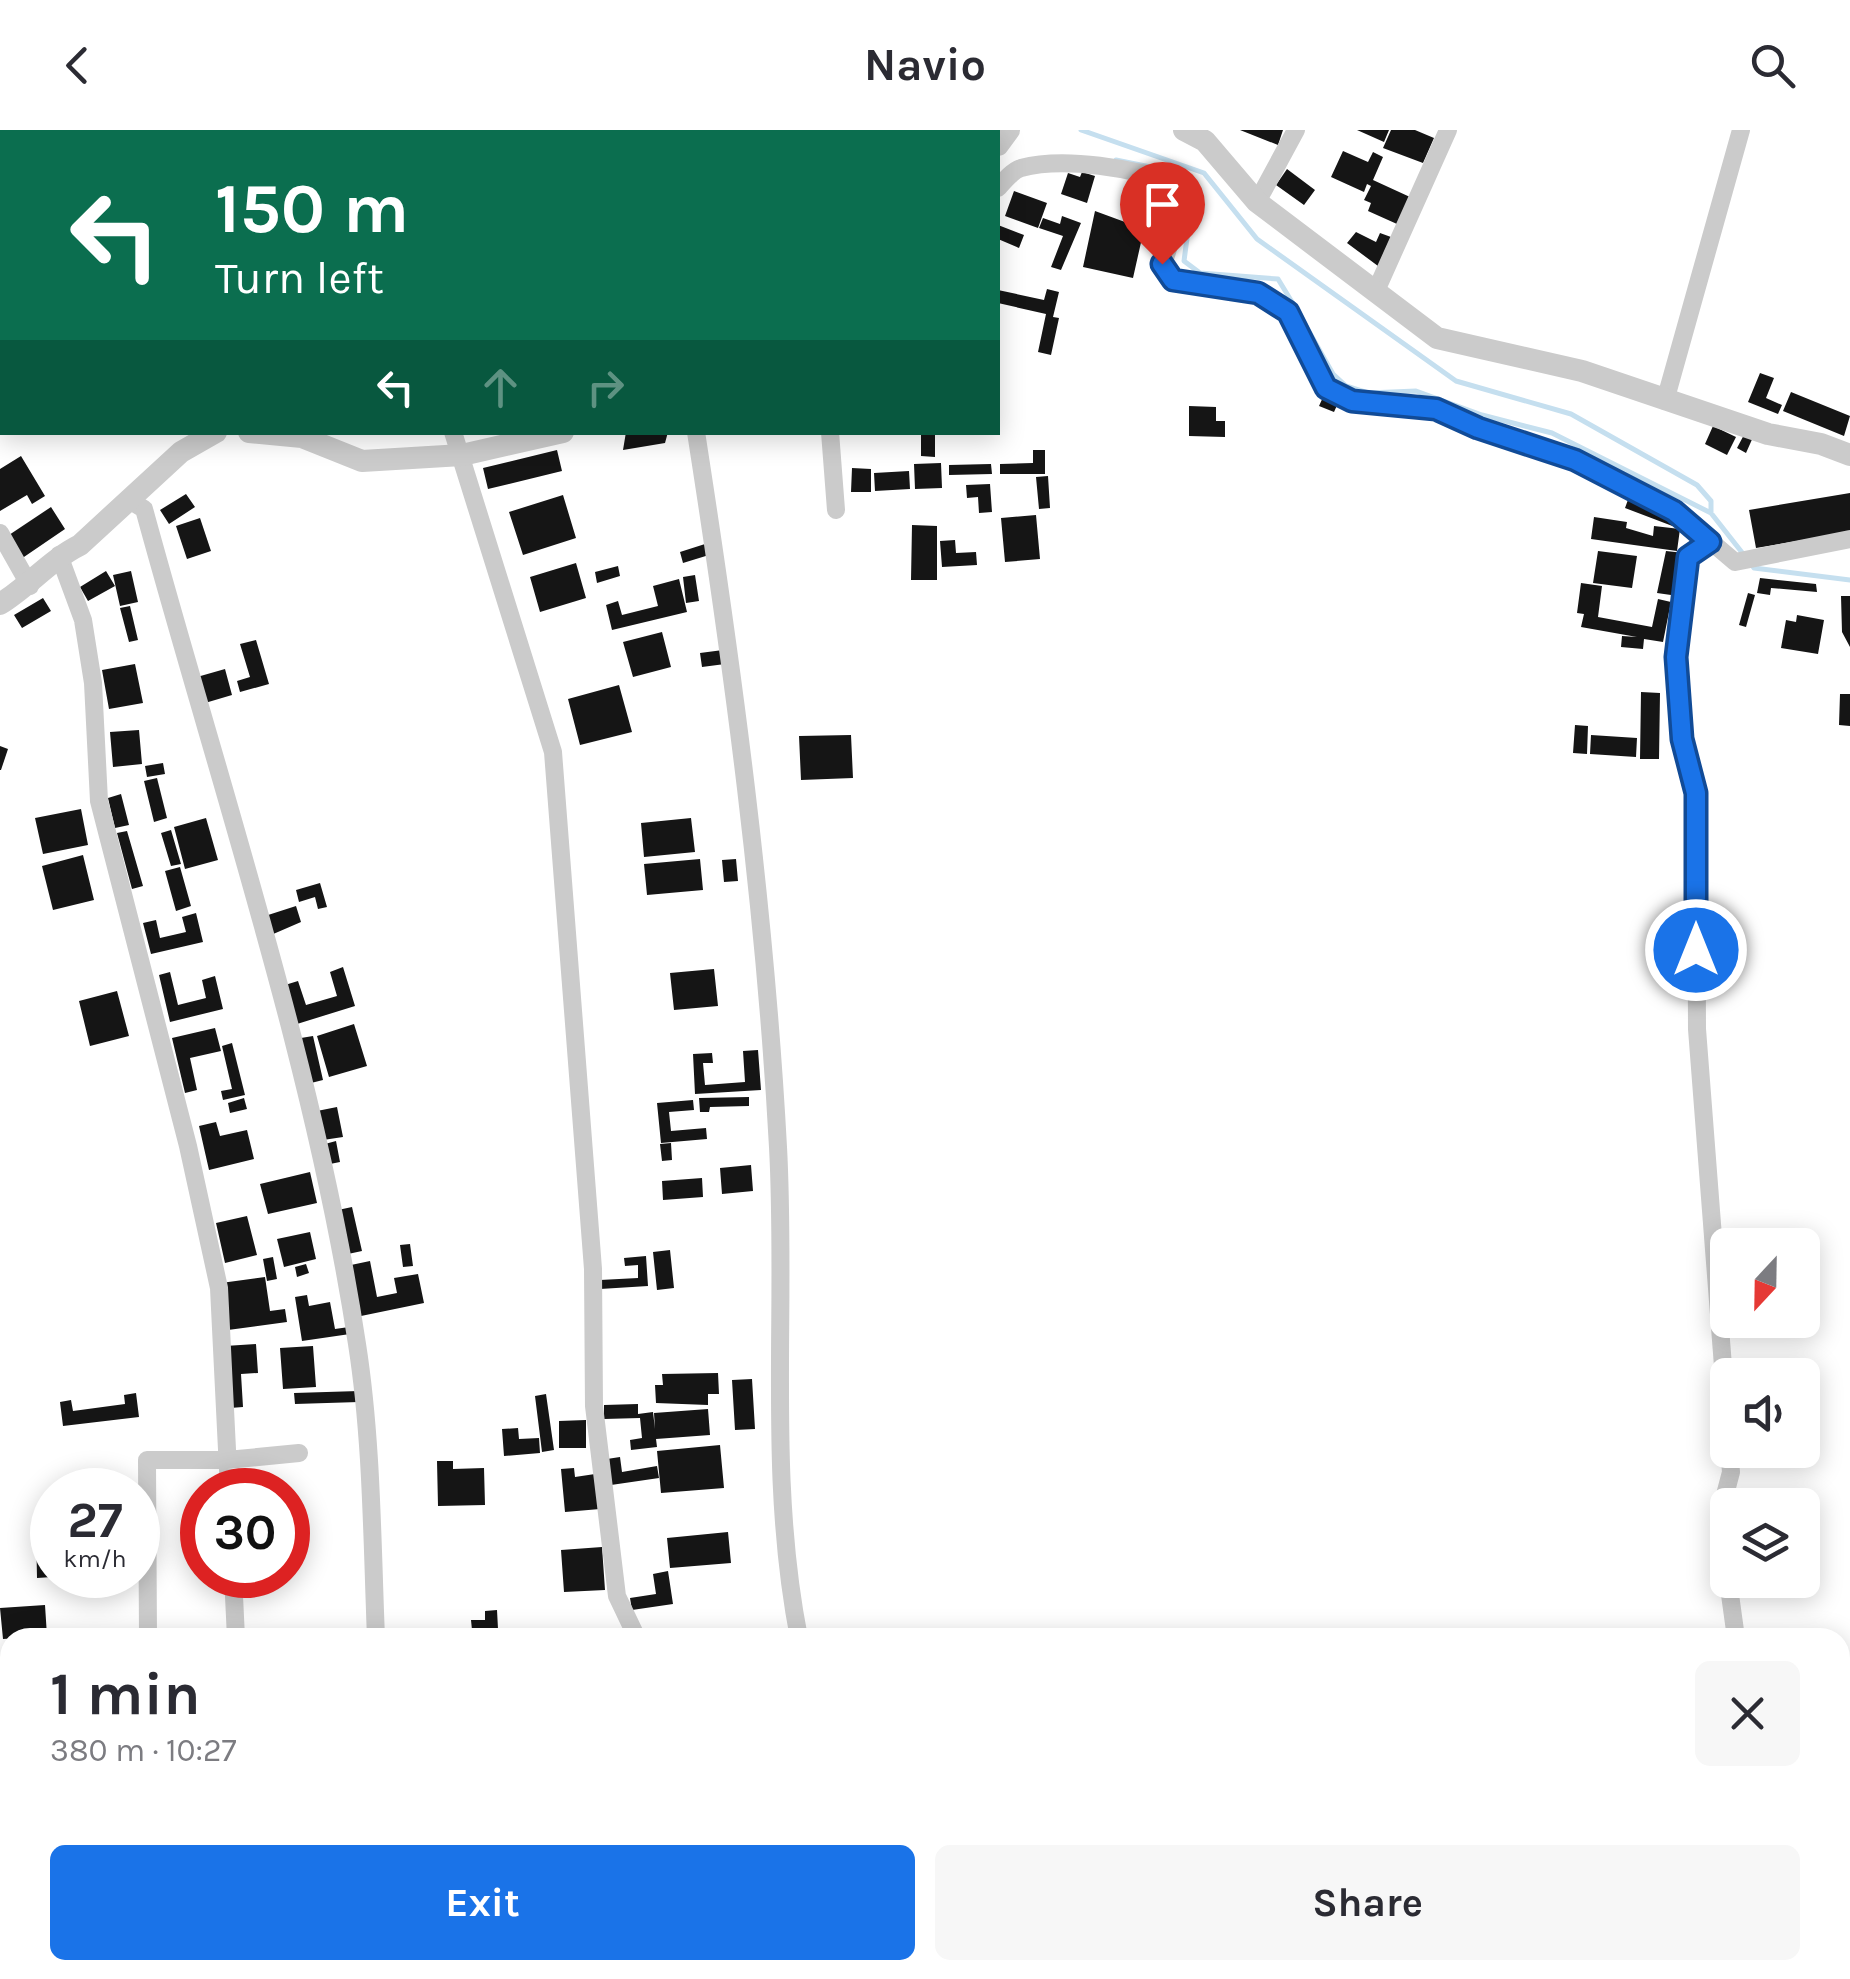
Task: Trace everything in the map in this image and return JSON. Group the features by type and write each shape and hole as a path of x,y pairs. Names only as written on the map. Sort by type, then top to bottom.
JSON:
{"street":[{"path":"1184,130 1206,141 1258,202 1438,338 1582,372 1850,454"},
{"path":"1258,202 1296,130"},
{"path":"1375,294 1448,130"},
{"path":"1664,400 1741,130"},
{"path":"1000,186 1017,169 1059,165 1151,175 1176,183 1184,197 1162,264 1173,280 1258,293 1288,312 1326,388 1352,401 1436,409 1478,428 1575,460 1674,511 1735,562 1771,558 1850,539"},
{"path":"0,604 30,586 59,555 80,545 181,452 211,435"},
{"path":"281,435 302,437 362,462 462,455 550,435"},
{"path":"454,435 552,752 593,1269 594,1406 617,1596 632,1628"},
{"path":"696,435 738,702 778,1148 778,1471 785,1564 798,1628"},
{"path":"830,435 836,510"},
{"path":"129,500 144,509 289,1032 333,1215 359,1365 370,1482 376,1628"},
{"path":"0,533 30,586"},
{"path":"1710,542 1688,557 1676,657 1682,739 1696,793 1697,1029 1722,1358"},
{"path":"59,555 83,620 99,802 188,1146 219,1288 229,1468"},
{"path":"148,1628 146,1460 228,1460 300,1452"},
{"path":"235,1598 236,1628"},
{"path":"1731,1598 1735,1628"}],"building":[{"path":"1240,130 1283,130 1278,145"},
{"path":"1357,130 1389,130 1384,142"},
{"path":"1391,130 1415,130 1434,138 1423,163 1383,148"},
{"path":"1343,151 1368,162 1373,152 1383,157 1373,180 1410,197 1397,224 1368,211 1371,203 1364,200 1371,186 1367,184 1364,192 1331,177"},
{"path":"1287,169 1315,190 1304,205 1276,185"},
{"path":"1082,172 1095,176 1087,203 1061,194 1068,173 1080,177"},
{"path":"1014,191 1047,203 1038,228 1005,216"},
{"path":"1095,211 1144,229 1133,278 1083,267"},
{"path":"1062,216 1081,223 1061,270 1051,267 1063,236 1039,228 1043,218 1060,224"},
{"path":"1000,226 1024,235 1019,248 1000,240"},
{"path":"1356,232 1376,242 1380,233 1391,237 1378,266 1347,243"},
{"path":"1047,289 1059,292 1053,317 1059,318 1051,355 1038,352 1046,314 1000,303 1000,290 1044,300"},
{"path":"1760,373 1774,378 1766,398 1782,405 1778,414 1748,402"},
{"path":"1791,392 1850,416 1844,436 1783,411"},
{"path":"1324,395 1339,401 1334,412 1319,406"},
{"path":"1189,406 1216,407 1216,421 1225,421 1225,437 1189,436"},
{"path":"1713,426 1736,437 1727,455 1705,444"},
{"path":"1746,431 1754,435 1746,453 1737,448"},
{"path":"626,435 667,435 665,443 623,450"},
{"path":"921,435 935,435 935,457 921,456"},
{"path":"557,450 562,471 488,489 483,468"},
{"path":"1033,450 1045,450 1045,474 1000,474 1000,464 1033,463"},
{"path":"21,456 45,496 32,504 27,495 0,511 0,469"},
{"path":"941,463 942,488 915,489 914,464"},
{"path":"991,464 992,474 949,475 949,465"},
{"path":"852,468 871,469 871,492 851,492"},
{"path":"909,471 910,489 875,491 874,473"},
{"path":"1048,476 1050,508 1039,509 1036,477"},
{"path":"990,484 992,512 979,513 978,497 967,498 966,485"},
{"path":"1850,493 1850,532 1756,548 1749,510"},
{"path":"186,494 195,507 169,524 160,510"},
{"path":"563,495 576,538 523,555 509,512"},
{"path":"1629,497 1680,519 1675,527 1625,508"},
{"path":"51,507 65,529 21,559 6,537"},
{"path":"1036,515 1040,559 1005,562 1001,518"},
{"path":"1594,517 1627,522 1626,528 1653,536 1654,526 1680,529 1677,551 1591,539"},
{"path":"200,518 211,551 187,559 176,526"},
{"path":"912,525 937,526 937,580 911,580"},
{"path":"955,540 956,553 976,552 977,565 942,567 940,541"},
{"path":"705,544 709,555 683,563 680,552"},
{"path":"1598,551 1637,556 1632,588 1593,583"},
{"path":"1666,551 1684,553 1678,596 1657,593"},
{"path":"576,563 586,598 540,612 530,577"},
{"path":"618,566 620,576 597,583 595,572"},
{"path":"106,571 115,586 88,601 80,587"},
{"path":"131,571 138,602 120,606 113,575"},
{"path":"695,575 699,601 686,603 683,577"},
{"path":"1760,578 1816,584 1817,592 1771,588 1770,595 1757,593"},
{"path":"679,579 687,612 612,630 606,605 618,601 622,615 658,606 653,586"},
{"path":"1581,583 1602,586 1598,617 1652,627 1658,599 1671,602 1663,642 1644,639 1643,649 1621,647 1622,636 1637,637 1581,627 1584,614 1577,613"},
{"path":"1748,593 1755,595 1746,627 1739,625"},
{"path":"1841,596 1850,596 1850,647 1842,632"},
{"path":"43,598 51,611 22,628 14,615"},
{"path":"130,606 138,640 129,642 120,608"},
{"path":"1797,615 1824,620 1818,654 1781,648 1786,620 1796,622"},
{"path":"662,632 671,667 633,677 623,642"},
{"path":"256,640 269,684 240,692 237,681 250,677 240,644"},
{"path":"723,650 725,664 702,667 700,653"},
{"path":"135,664 143,703 109,709 102,670"},
{"path":"225,669 232,695 205,703 197,677"},
{"path":"619,685 632,732 580,745 568,699"},
{"path":"1641,692 1660,693 1659,759 1640,759"},
{"path":"1840,694 1850,694 1850,726 1839,725"},
{"path":"1575,725 1588,726 1587,754 1573,753"},
{"path":"139,730 142,764 113,767 110,732"},
{"path":"851,735 853,778 801,780 799,736"},
{"path":"1591,735 1637,738 1636,757 1590,754"},
{"path":"0,746 8,749 1,770 0,770"},
{"path":"163,763 165,774 147,777 145,766"},
{"path":"157,778 167,818 154,822 144,781"},
{"path":"121,794 129,825 115,828 108,798"},
{"path":"81,809 88,845 43,854 35,818"},
{"path":"206,818 218,860 185,869 174,827"},
{"path":"691,818 695,852 644,857 641,823"},
{"path":"171,830 181,864 171,866 161,833"},
{"path":"127,831 143,886 132,889 117,833"},
{"path":"83,855 94,900 53,910 42,866"},
{"path":"700,859 703,890 647,895 644,864"},
{"path":"736,859 738,881 724,882 722,860"},
{"path":"180,867 191,906 176,911 165,871"},
{"path":"320,883 327,907 318,909 315,897 299,902 296,890"},
{"path":"296,906 301,922 271,935 265,916"},
{"path":"196,913 203,942 151,954 143,923 156,920 160,938 186,932 182,917"},
{"path":"343,967 355,1006 297,1024 285,985 298,981 306,1005 337,996 330,972"},
{"path":"714,969 718,1006 674,1010 670,973"},
{"path":"170,972 178,1005 206,998 202,980 215,976 223,1009 170,1022 159,975"},
{"path":"117,991 129,1036 90,1046 79,1001"},
{"path":"354,1024 367,1066 329,1077 317,1036"},
{"path":"215,1028 221,1051 190,1058 197,1090 185,1093 172,1038"},
{"path":"313,1036 323,1080 311,1083 301,1038"},
{"path":"232,1043 245,1095 223,1100 221,1091 232,1089 222,1046"},
{"path":"758,1050 761,1090 695,1094 693,1054 712,1053 713,1063 703,1063 705,1085 745,1082 743,1051"},
{"path":"749,1097 749,1106 710,1107 709,1112 700,1112 699,1098"},
{"path":"244,1098 247,1109 230,1113 228,1103"},
{"path":"693,1100 694,1110 669,1112 671,1131 706,1128 707,1139 661,1143 657,1103"},
{"path":"337,1107 343,1137 323,1140 317,1111"},
{"path":"216,1122 220,1136 247,1130 254,1159 209,1170 199,1126"},
{"path":"336,1141 340,1162 330,1164 325,1144"},
{"path":"671,1143 672,1160 662,1161 660,1144"},
{"path":"751,1165 753,1191 722,1194 720,1168"},
{"path":"310,1172 317,1203 268,1214 260,1184"},
{"path":"702,1178 703,1197 663,1200 662,1181"},
{"path":"352,1207 362,1251 348,1254 338,1210"},
{"path":"247,1216 257,1255 225,1263 216,1223"},
{"path":"310,1232 316,1259 284,1267 277,1239"},
{"path":"410,1244 413,1266 403,1267 400,1245"},
{"path":"670,1250 674,1288 657,1290 653,1252"},
{"path":"646,1256 648,1286 600,1289 600,1280 638,1278 638,1265 625,1266 624,1258"},
{"path":"273,1257 277,1279 267,1281 263,1259"},
{"path":"370,1261 377,1297 397,1293 394,1278 418,1274 424,1303 361,1316 351,1265"},
{"path":"306,1264 309,1273 297,1277 295,1267"},
{"path":"265,1277 270,1311 285,1309 287,1322 228,1330 221,1283"},
{"path":"307,1295 309,1306 330,1302 335,1329 349,1327 350,1334 302,1341 295,1297"},
{"path":"256,1344 258,1373 241,1374 243,1407 230,1408 225,1346"},
{"path":"313,1346 316,1387 283,1389 280,1348"},
{"path":"718,1373 719,1394 708,1394 708,1405 656,1403 655,1385 663,1385 662,1374"},
{"path":"752,1379 755,1429 735,1430 732,1380"},
{"path":"359,1391 359,1402 295,1404 294,1393"},
{"path":"136,1393 139,1417 63,1426 60,1402 71,1400 73,1411 125,1404 124,1395"},
{"path":"546,1394 554,1450 542,1452 535,1396"},
{"path":"638,1404 638,1414 653,1412 655,1429 654,1413 708,1409 710,1435 656,1439 657,1447 631,1450 630,1440 642,1438 640,1418 604,1419 604,1405"},
{"path":"586,1420 586,1448 559,1448 559,1421"},
{"path":"518,1428 519,1439 539,1438 540,1453 504,1456 502,1429"},
{"path":"720,1445 724,1488 661,1493 657,1451"},
{"path":"620,1457 622,1472 657,1466 659,1478 611,1485 607,1459"},
{"path":"437,1461 453,1461 453,1469 484,1468 485,1505 438,1506"},
{"path":"574,1468 575,1477 595,1474 600,1509 565,1512 561,1469"},
{"path":"728,1532 731,1563 670,1568 667,1538"},
{"path":"602,1547 605,1590 564,1592 561,1550"},
{"path":"668,1571 673,1604 632,1610 630,1598 656,1594 653,1574"},
{"path":"45,1605 46,1628 2,1628 0,1608"},
{"path":"497,1610 498,1628 472,1628 471,1620 485,1620 485,1611"}],"waterway":[{"path":"1081,130 1204,173 1257,239 1456,381 1571,414 1697,485 1711,501 1711,513"},
{"path":"1116,160 1180,173 1193,193 1184,261 1200,273 1278,279 1295,307"},
{"path":"1303,321 1333,374 1346,386 1368,393 1416,391 1482,415 1552,433 1711,513 1744,555"},
{"path":"1751,564 1754,568 1850,580"}],"route":[{"path":"1162,264 1173,280 1258,293 1288,312 1326,388 1352,401 1436,409 1478,428 1575,460 1674,511 1710,542 1688,557 1676,657 1682,739 1696,793 1696,950"}]}
